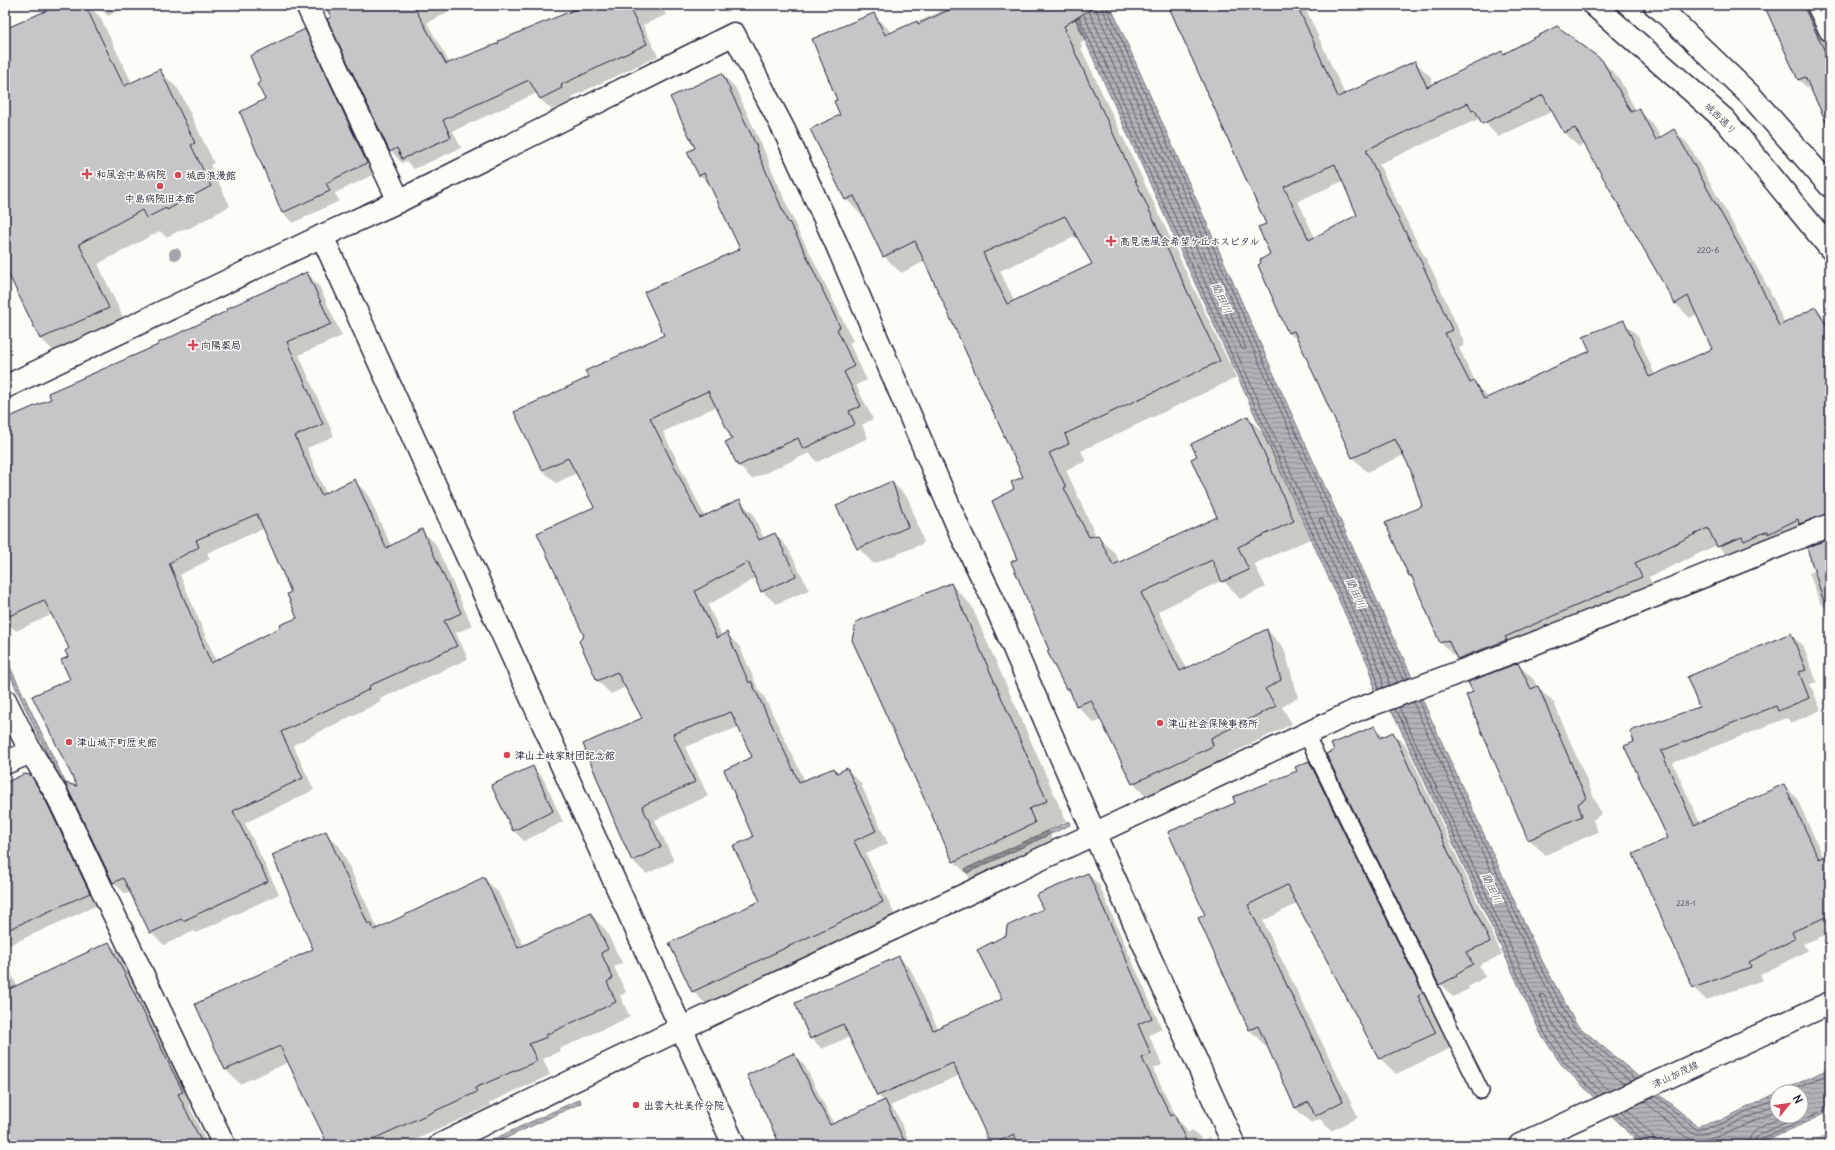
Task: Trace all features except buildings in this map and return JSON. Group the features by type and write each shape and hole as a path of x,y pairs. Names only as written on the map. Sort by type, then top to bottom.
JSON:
{"street":[{"path":"307,5 399,201"},
{"name":"城西通り","path":"1594,5 1725,120 1830,248"},
{"path":"1655,5 1750,95 1830,186"},
{"path":"1818,5 1830,30"},
{"path":"5,387 322,236 399,201 734,34 784,130 836,243 961,534 990,593 1094,833 1234,1145"},
{"path":"322,236 734,1145"},
{"path":"440,1145 682,1028 1359,709 1442,679 1830,525"},
{"path":"5,700 31,752 57,795 224,1145"},
{"path":"5,763 31,752"},
{"name":"津山加茂線","path":"1520,1145 1830,1003"}],"lane":[{"path":"1306,734 1481,1091"}],"water":[{"name":"藺田川","path":"1069,5 1110,5 1283,395 1539,955 1576,1024 1697,1126 1721,1120 1769,1097 1769,1124 1802,1124 1758,1145 1641,1145 1561,1064 1541,1034 1394,715 1374,696 1373,680 1370,669"},
{"path":"10,667 90,834 86,836 7,669"},
{"path":"1069,821 1070,825 967,873 965,869"},
{"path":"1830,1068 1830,1111 1809,1121 1809,1084 1797,1084"},
{"path":"580,1099 581,1103 491,1145 481,1145"}],"place":[{"name":"和風会中島病院","path":"87,174"},
{"name":"城西浪漫館","path":"178,175"},
{"name":"中島病院旧本館","path":"160,186"},
{"name":"高見徳風会希望ケ丘ホスピタル","path":"1111,241"},
{"name":"向陽薬局","path":"193,345"},
{"name":"津山社会保険事務所","path":"1160,723"},
{"name":"津山城下町歴史館","path":"69,742"},
{"name":"津山土岐家財団記念館","path":"507,755"},
{"name":"出雲大社美作分院","path":"636,1105"}]}
